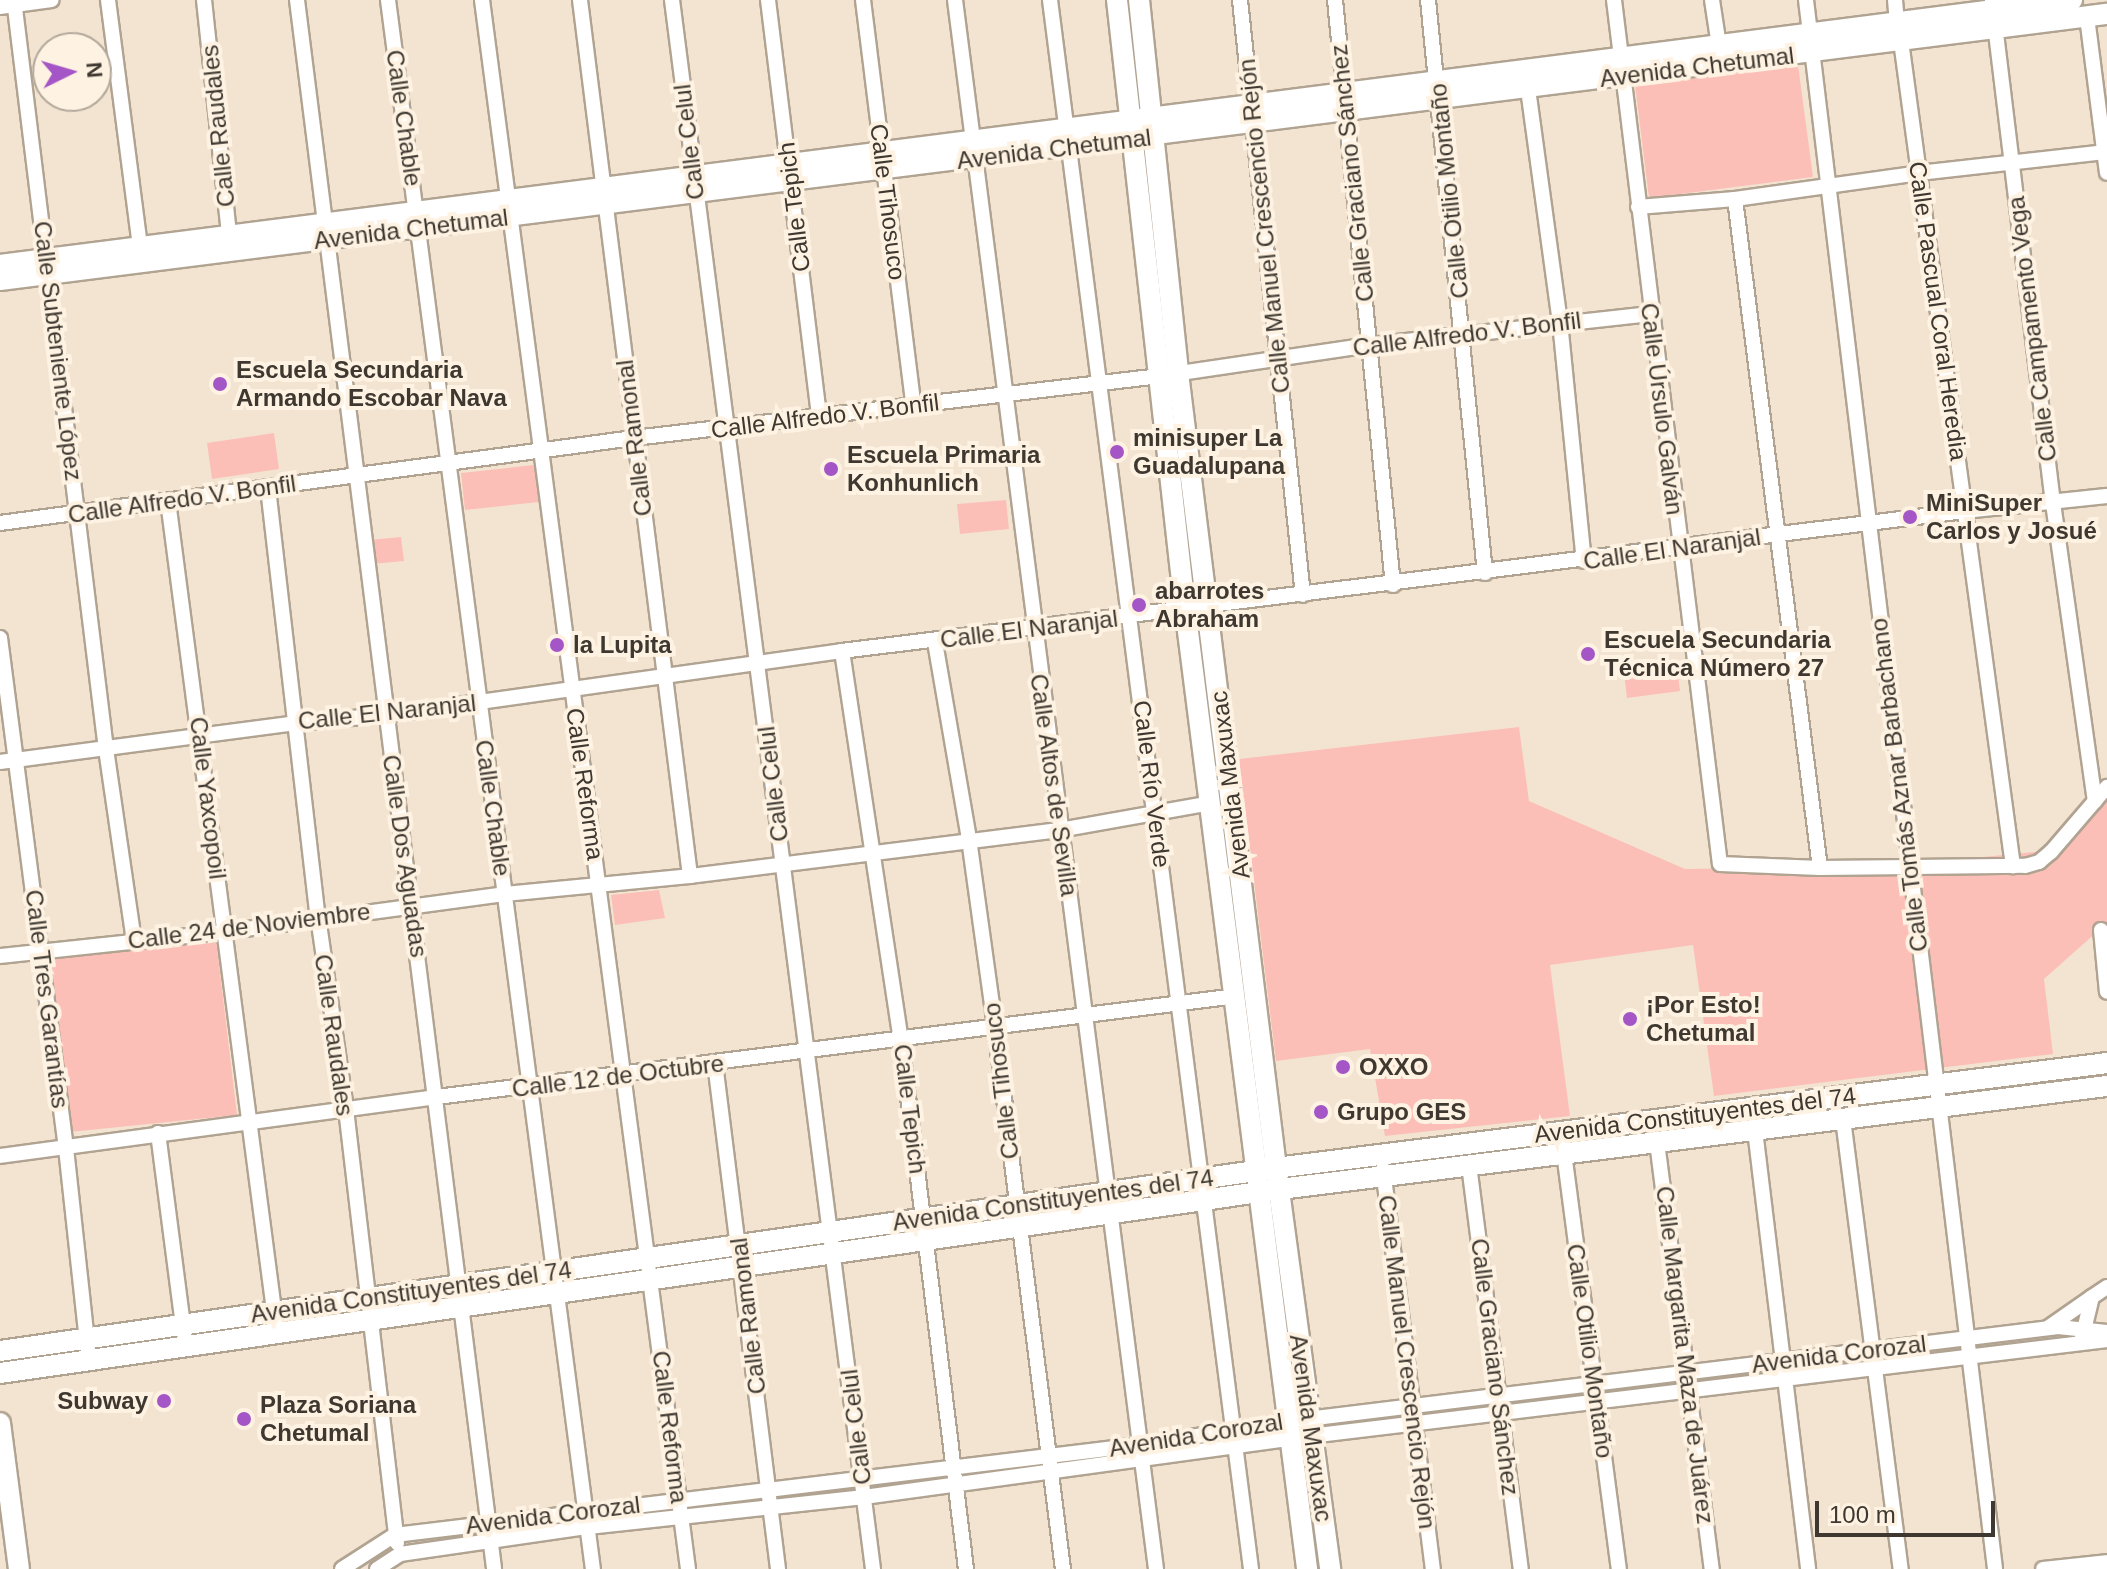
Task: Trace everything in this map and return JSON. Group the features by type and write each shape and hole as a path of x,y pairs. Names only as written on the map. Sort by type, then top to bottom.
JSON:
{"main road":[{"name":"Avenida Maxuxac","path":"1117,0 1130,131 1208,607 1268,1180"},
{"name":"Avenida Maxuxac","path":"1139,0 1154,128 1185,608 1237,996 1268,1180 1302,1428 1330,1569"},
{"name":"Avenida Chetumal","path":"0,280 46,267 1899,32 2072,0"},
{"name":"Avenida Chetumal","path":"1993,13 2097,16"},
{"name":"Avenida Chetumal","path":"1437,91 1528,89 1719,46 1811,43"},
{"name":"Avenida Chetumal","path":"0,265 46,267"},
{"name":"Avenida Constituyentes del 74","path":"0,1373 557,1293 740,1245 925,1240 1019,1226 1108,1203 1268,1180 1382,1155 2107,1063"},
{"name":"Avenida Constituyentes del 74","path":"1268,1180 1383,1176 2107,1086"},
{"path":"1703,1114 1706,1136"},
{"name":"Avenida Constituyentes del 74","path":"0,1351 555,1272 742,1266 924,1219 1016,1206 1108,1203"},
{"path":"0,1423 19,1569"},
{"name":"Avenida Maxuxac","path":"1302,1428 1307,1569"}],"street":[{"path":"10,4 52,0"},
{"path":"108,0 142,255"},
{"name":"Calle Raudales","path":"204,0 230,244"},
{"name":"Calle Dos Aguadas","path":"297,0 494,1569"},
{"name":"Calle Chable","path":"388,0 451,463 478,703 593,1569"},
{"name":"Calle Reforma","path":"482,0 688,1569"},
{"name":"Calle Ramonal","path":"580,0 662,675 690,876"},
{"name":"Calle Celul","path":"672,0 873,1569"},
{"name":"Calle Tepich","path":"768,0 819,415"},
{"name":"Calle Tihosuco","path":"863,0 913,404"},
{"name":"Calle Altos de Sevilla","path":"955,0 1156,1569"},
{"name":"Calle Río Verde","path":"1050,0 1251,1569"},
{"name":"Calle Manuel Crescencio Rejón","path":"1240,0 1303,595"},
{"name":"Calle Graciano Sánchez","path":"1335,0 1393,585"},
{"name":"Calle Otilio Montaño","path":"1428,0 1464,334 1485,573"},
{"name":"Calle Úrsulo Galván","path":"1614,0 1650,314 1720,864 1820,868"},
{"path":"1712,0 1719,46"},
{"name":"Calle Tomás Aznar Barbachano","path":"1806,0 1934,1085 1995,1569"},
{"name":"Calle Pascual Coral Heredia","path":"1895,0 2013,866"},
{"name":"Calle Subteniente López","path":"10,4 79,513 106,749 134,940"},
{"name":"Calle Campamento Vega","path":"1993,13 2053,503 2095,801"},
{"path":"2097,16 2107,173"},
{"path":"1528,89 1560,322 1584,561"},
{"path":"1638,207 1735,199 1919,173 2106,152"},
{"path":"1735,199 1780,534 1820,868 2013,866 2039,862 2107,787"},
{"name":"Calle Alfredo V. Bonfil","path":"0,523 634,438 1005,395 1370,345 1650,314"},
{"name":"Calle Raudales","path":"268,488 318,917 346,1109 366,1299 395,1535 400,1554"},
{"name":"Calle El Naranjal","path":"8,761 295,723 478,703 571,687 842,651 1393,585 1964,511 2107,496"},
{"name":"Calle Yaxcopoil","path":"168,501 277,1333"},
{"name":"Calle Tres Garantías","path":"0,638 8,761 41,950 89,1360"},
{"name":"Calle Tihosuco","path":"935,642 969,839 995,1027 1063,1569"},
{"name":"Calle Tepich","path":"842,651 875,852 901,1039 966,1569"},
{"name":"Calle 24 de Noviembre","path":"0,956 224,932 504,894 690,876 1060,830 1211,803"},
{"path":"2101,930 2107,992"},
{"name":"Calle 12 de Octubre","path":"0,1156 158,1133 1237,996"},
{"name":"Calle Ramonal","path":"715,1063 778,1569"},
{"path":"1843,1119 1870,1351 1901,1569"},
{"path":"1755,1130 1808,1569"},
{"name":"Calle Otilio Montaño","path":"1561,1132 1619,1569"},
{"path":"158,1133 184,1325 184,1346"},
{"name":"Calle Margarita Maza de Juárez","path":"1657,1142 1712,1569"},
{"name":"Calle Manuel Crescencio Rejón","path":"1382,1155 1433,1569"},
{"name":"Calle Graciano Sánchez","path":"1469,1165 1521,1569"},
{"path":"2047,1328 2107,1287"},
{"path":"2082,1336 2092,1297"},
{"name":"Avenida Corozal","path":"377,1569 400,1554 588,1527 864,1497 1143,1461 1236,1446 1302,1428 1412,1406 2047,1328 2107,1340"},
{"name":"Avenida Corozal","path":"342,1569 395,1535 489,1522 1140,1445 1233,1430 1414,1424 1597,1403 1969,1356 2107,1332"},
{"path":"2043,1569 2107,1562"}],"shaded area":[{"path":"1798,65 1813,177 1649,198 1635,85"},
{"path":"274,433 279,469 212,479 207,443"},
{"path":"534,465 539,502 465,510 461,473"},
{"path":"1006,500 1009,529 960,534 957,504"},
{"path":"401,537 404,561 372,564 368,540"},
{"path":"1676,659 1680,691 1627,698 1623,665"},
{"path":"1519,727 1529,801 1685,869 1890,866 2044,851 2107,779 2107,923 2044,979 2053,1054 1714,1096 1693,945 1550,965 1570,1116 1385,1136 1370,1049 1276,1061 1239,759"},
{"path":"659,890 665,918 615,925 611,895"},
{"path":"216,939 237,1115 70,1132 49,961 124,941"}],"place":[{"name":"Escuela Secundaria Armando Escobar Nava","path":"220,384"},
{"name":"minisuper La Guadalupana","path":"1117,452"},
{"name":"Escuela Primaria Konhunlich","path":"831,469"},
{"name":"MiniSuper Carlos y Josué","path":"1910,517"},
{"name":"abarrotes Abraham","path":"1139,605"},
{"name":"la Lupita","path":"557,645"},
{"name":"Escuela Secundaria Técnica Número 27","path":"1588,654"},
{"name":"¡Por Esto! Chetumal","path":"1630,1019"},
{"name":"OXXO","path":"1343,1067"},
{"name":"Grupo GES","path":"1321,1112"},
{"name":"Subway","path":"164,1401"},
{"name":"Plaza Soriana Chetumal","path":"244,1419"}]}
